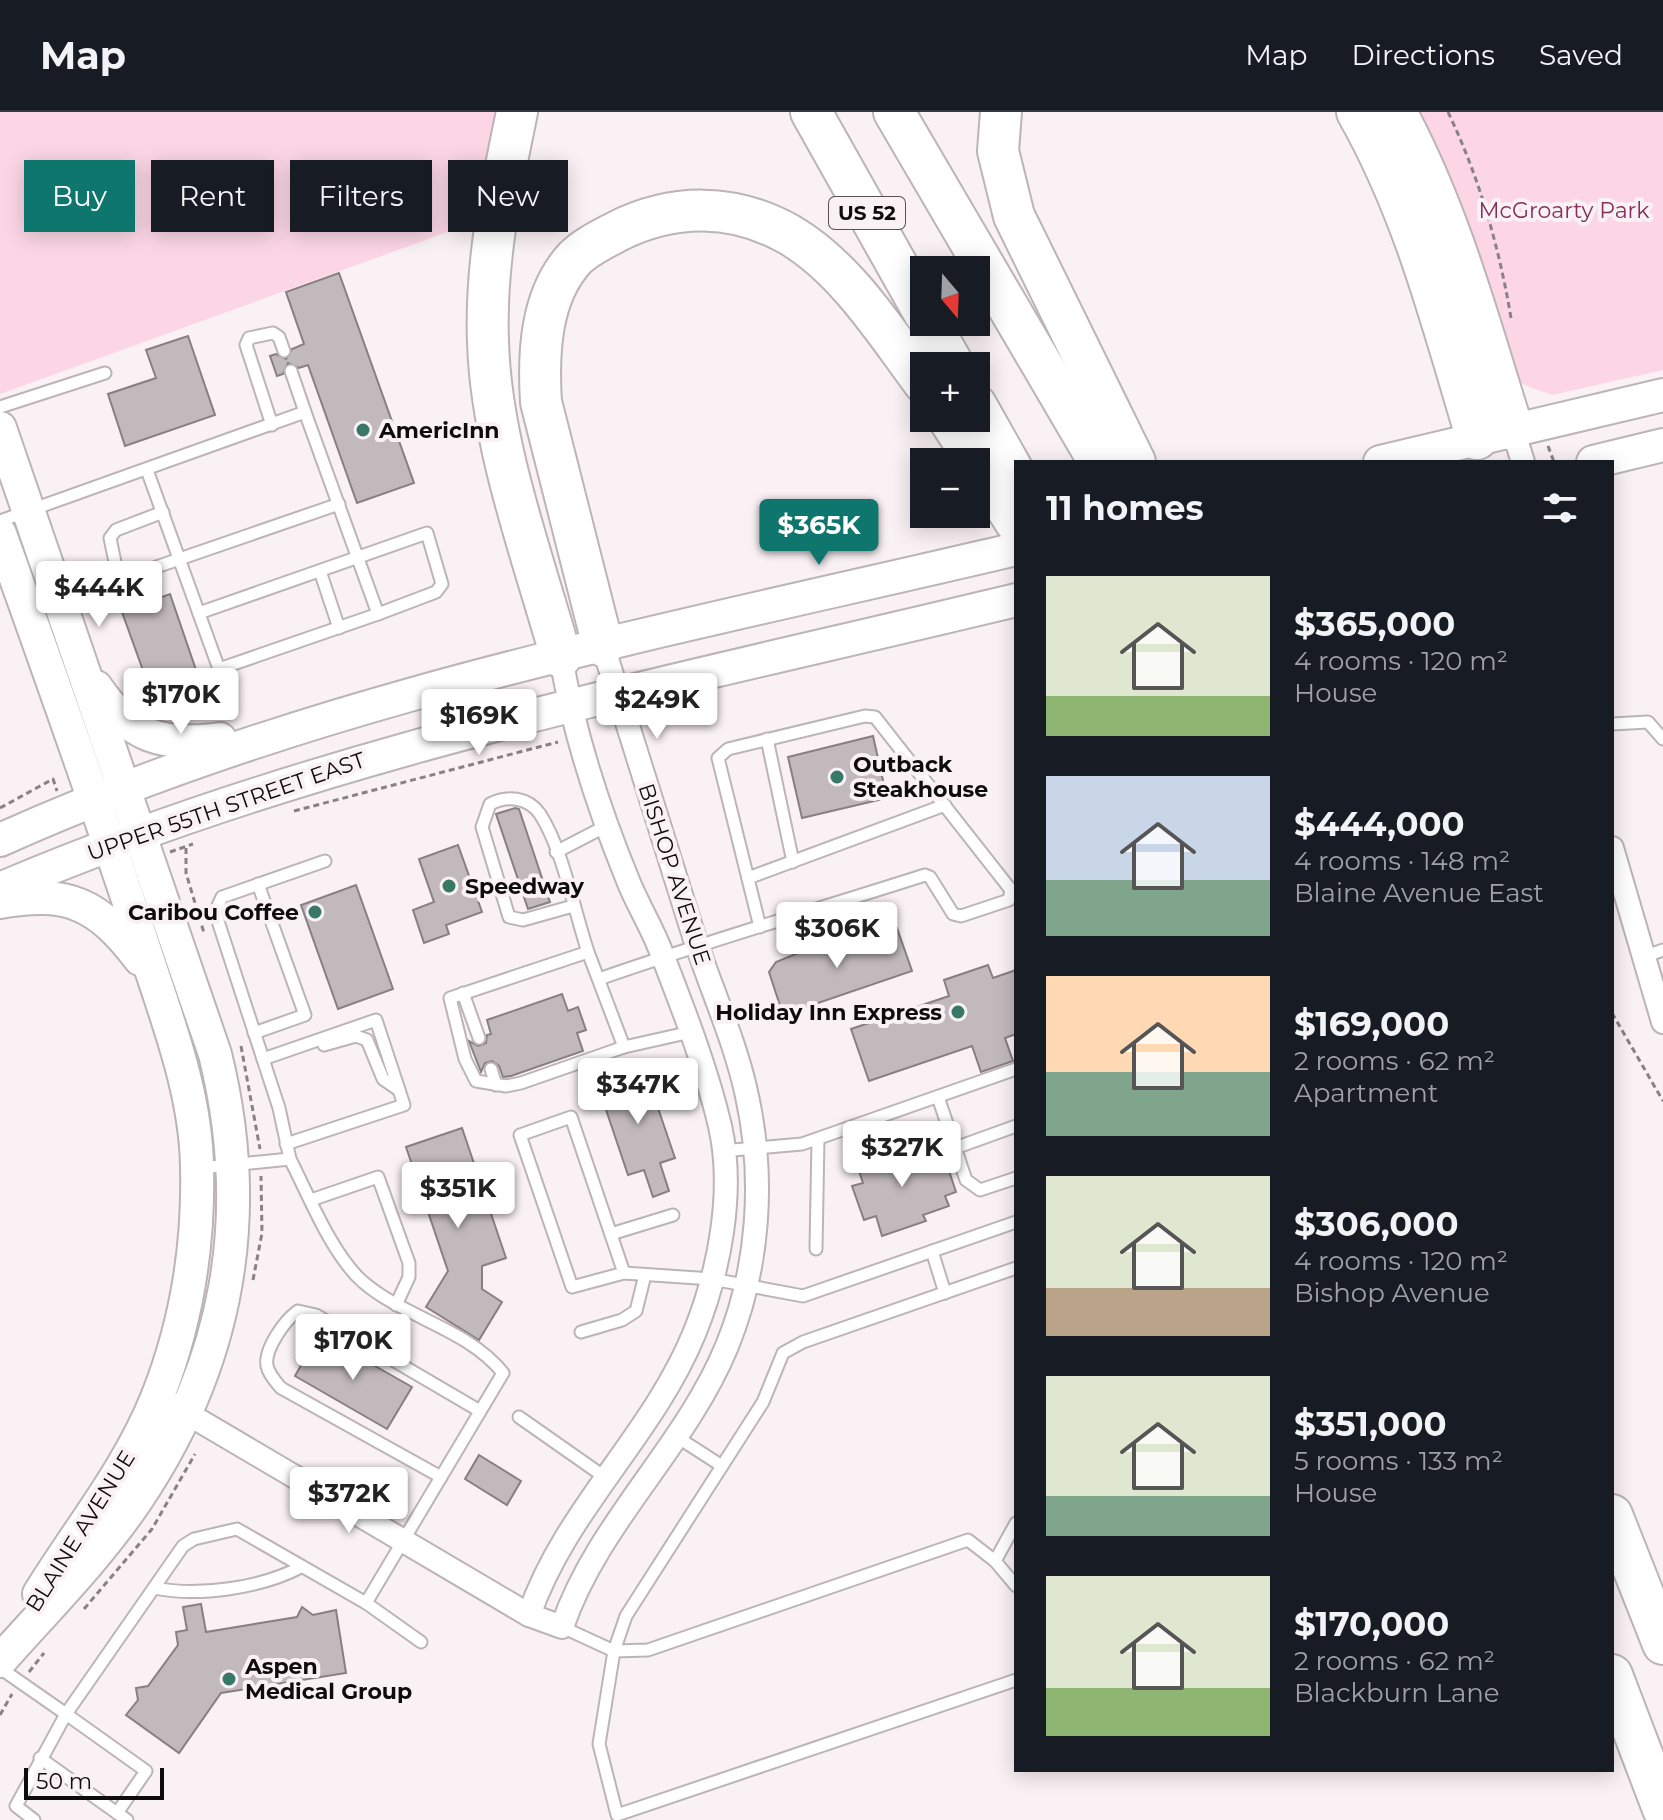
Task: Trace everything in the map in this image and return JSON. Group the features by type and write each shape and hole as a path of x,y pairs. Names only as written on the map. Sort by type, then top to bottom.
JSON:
{"highway":[{"path":"517,112 494,221 488,344 499,432 561,657"},
{"name":"US 52","path":"811,112 910,288"},
{"name":"US 52","path":"894,112 1098,460"},
{"path":"1001,112 998,151 1014,216 1134,460"},
{"path":"1357,112 1381,155 1507,443"},
{"path":"1396,112 1433,188 1452,238 1507,443"},
{"path":"603,646 541,402 539,363 543,326 555,293 575,259 634,223 693,209 731,211 766,223 793,237 830,268 867,307 910,364"},
{"path":"990,430 1014,472"},
{"path":"957,432 1014,520"},
{"path":"1614,1520 1663,1644"},
{"path":"1614,1680 1663,1809"},
{"path":"1632,1724 1656,1820"}],"street":[{"path":"1393,460 1507,443 1663,395"},
{"path":"0,428 14,515 83,668 111,709 129,724 157,739 191,743 295,728"},
{"path":"1601,460 1663,445"},
{"path":"0,534 109,792"},
{"path":"0,840 109,792 370,704 1014,549"},
{"name":"UPPER 55TH STREET EAST","path":"0,889 131,845 368,758 618,693 1007,602"},
{"name":"BISHOP AVENUE","path":"562,1627 571,1600 599,1547 677,1437 727,1345 745,1286 757,1200 755,1147 747,1095 603,646"},
{"name":"BISHOP AVENUE","path":"529,1615 551,1561 672,1380 694,1334 712,1279 723,1203 721,1128 691,1032 608,825 577,737 561,657"},
{"path":"83,668 109,792"},
{"name":"BLAINE AVENUE","path":"0,1660 126,1514 188,1413 209,1360 229,1273 234,1227 233,1166 225,1094 215,1054 109,792"},
{"name":"BLAINE AVENUE","path":"0,1660 77,1533 116,1480 157,1397 184,1312 192,1270 197,1168 181,1063 153,975 131,845"},
{"path":"1614,853 1654,954 1663,1022"},
{"path":"0,902 61,897 79,903 100,914 121,934 153,975"},
{"path":"157,1397 529,1615 562,1627"}],"lane":[{"path":"272,425 246,345 249,338 273,333 279,337 284,351"},
{"path":"291,371 378,614"},
{"path":"0,407 105,373"},
{"path":"14,515 305,412"},
{"path":"147,470 219,669 436,592 442,584 427,533 199,613"},
{"path":"163,512 116,530 109,545 116,567 133,575 339,504"},
{"path":"320,571 339,628"},
{"path":"599,979 696,943 760,927 925,875 930,877 953,914 961,916 1009,900 1011,890 875,717 865,716 728,749 718,758 760,927"},
{"path":"1614,724 1648,722 1663,739"},
{"path":"767,739 793,862"},
{"path":"573,906 523,920 509,917 482,827 490,804 503,798 522,800 539,813 556,852 588,952 624,1047"},
{"path":"748,878 945,805"},
{"path":"556,852 608,825"},
{"path":"325,861 222,897 215,912 263,1059 290,1159 338,1249 361,1280 396,1305 488,1353 503,1373 366,1603"},
{"path":"254,1033 305,1015 258,884"},
{"path":"588,952 450,998 469,1069 476,1081 496,1085 521,1083 624,1047 691,1032"},
{"path":"463,993 479,1038"},
{"path":"263,1059 376,1020 404,1105 286,1144"},
{"path":"285,1050 297,1054 356,1036 367,1040 383,1079 399,1090"},
{"path":"491,1069 496,1085"},
{"path":"722,1151 802,1144 1014,1070"},
{"path":"938,1097 966,1180 980,1190 1014,1179"},
{"path":"624,1273 571,1117 520,1135 572,1287 624,1273 712,1279 803,1296 1014,1223"},
{"path":"955,1148 1014,1127"},
{"path":"816,1249 818,1139"},
{"path":"197,1168 290,1159"},
{"path":"311,1200 378,1177 409,1263 409,1277 396,1305"},
{"path":"611,1234 673,1215"},
{"path":"932,1251 945,1293"},
{"path":"1014,1269 803,1342 783,1353 763,1402 626,1616 614,1651 599,1744 617,1815 1014,1681"},
{"path":"581,1332 622,1320 636,1311 645,1275"},
{"path":"441,1477 281,1388 267,1366 268,1354 289,1317 298,1311 316,1315 480,1411"},
{"path":"519,1417 606,1478"},
{"path":"677,1437 722,1466"},
{"path":"995,1561 1014,1527"},
{"path":"34,1820 16,1806 40,1758 66,1714 183,1546 194,1539 237,1529 366,1603 421,1642"},
{"path":"562,1627 614,1651 648,1650 968,1540 995,1561 1014,1584"},
{"path":"154,1588 181,1593 280,1578 301,1567"},
{"path":"0,1668 146,1771 122,1816 40,1758"}],"path":[{"path":"1448,112 1469,156 1486,211 1502,270 1513,332"},
{"path":"1507,443 1549,460"},
{"path":"291,812 577,737"},
{"path":"131,845 186,848 198,841"},
{"path":"1614,1016 1663,1101"}],"green space":[{"path":"0,112 501,112 492,160 448,160 448,232 0,394"},
{"name":"McGroarty Park","path":"1415,112 1663,112 1663,370 1552,395 1522,384 1506,355"}],"building":[{"name":"AmericInn","path":"339,273 414,483 357,503 308,365 299,368 288,363 283,374 277,376 270,356 276,354 286,359 292,349 304,344 286,292"},
{"path":"188,336 215,415 125,446 108,394 156,378 146,350"},
{"path":"170,594 196,670 149,687 122,612"},
{"name":"Outback Steakhouse","path":"873,736 887,798 802,818 788,757"},
{"path":"519,809 550,902 528,909 496,814"},
{"path":"458,845 482,912 446,925 449,934 424,943 413,910 434,902 419,859"},
{"path":"356,885 393,989 338,1009 301,905"},
{"path":"897,928 912,971 783,1015 769,972 776,962 842,935 845,946"},
{"name":"Holiday Inn Express","path":"988,965 993,978 1014,971 1014,1035 1005,1038 1013,1061 981,1072 972,1046 869,1081 851,1029 949,996 944,980"},
{"path":"562,994 568,1011 578,1007 586,1030 577,1033 583,1051 511,1076 503,1077 499,1066 492,1061 485,1063 481,1072 469,1041 478,1046 486,1043 487,1035 491,1034 487,1020"},
{"path":"644,1067 675,1158 660,1163 669,1191 653,1197 644,1170 628,1175 597,1083"},
{"path":"462,1128 506,1258 482,1266 482,1289 502,1302 479,1340 426,1307 448,1271 406,1147"},
{"path":"902,1146 908,1164 943,1153 956,1192 945,1196 949,1206 923,1215 926,1221 882,1236 876,1216 864,1220 852,1186 863,1183 856,1162"},
{"path":"319,1334 412,1387 387,1429 295,1376"},
{"path":"479,1455 521,1481 507,1505 465,1479"},
{"name":"Aspen Medical Group","path":"201,1604 206,1632 297,1617 302,1607 313,1615 336,1610 346,1673 221,1693 179,1753 126,1715 138,1700 136,1688 148,1686 178,1645 176,1632 187,1630 183,1607"}],"place":[{"name":"AmericInn","path":"363,430"},
{"name":"Outback Steakhouse","path":"837,777"},
{"name":"Speedway","path":"449,886"},
{"name":"Caribou Coffee","path":"315,912"},
{"name":"Holiday Inn Express","path":"958,1012"},
{"name":"Aspen Medical Group","path":"229,1679"}]}
